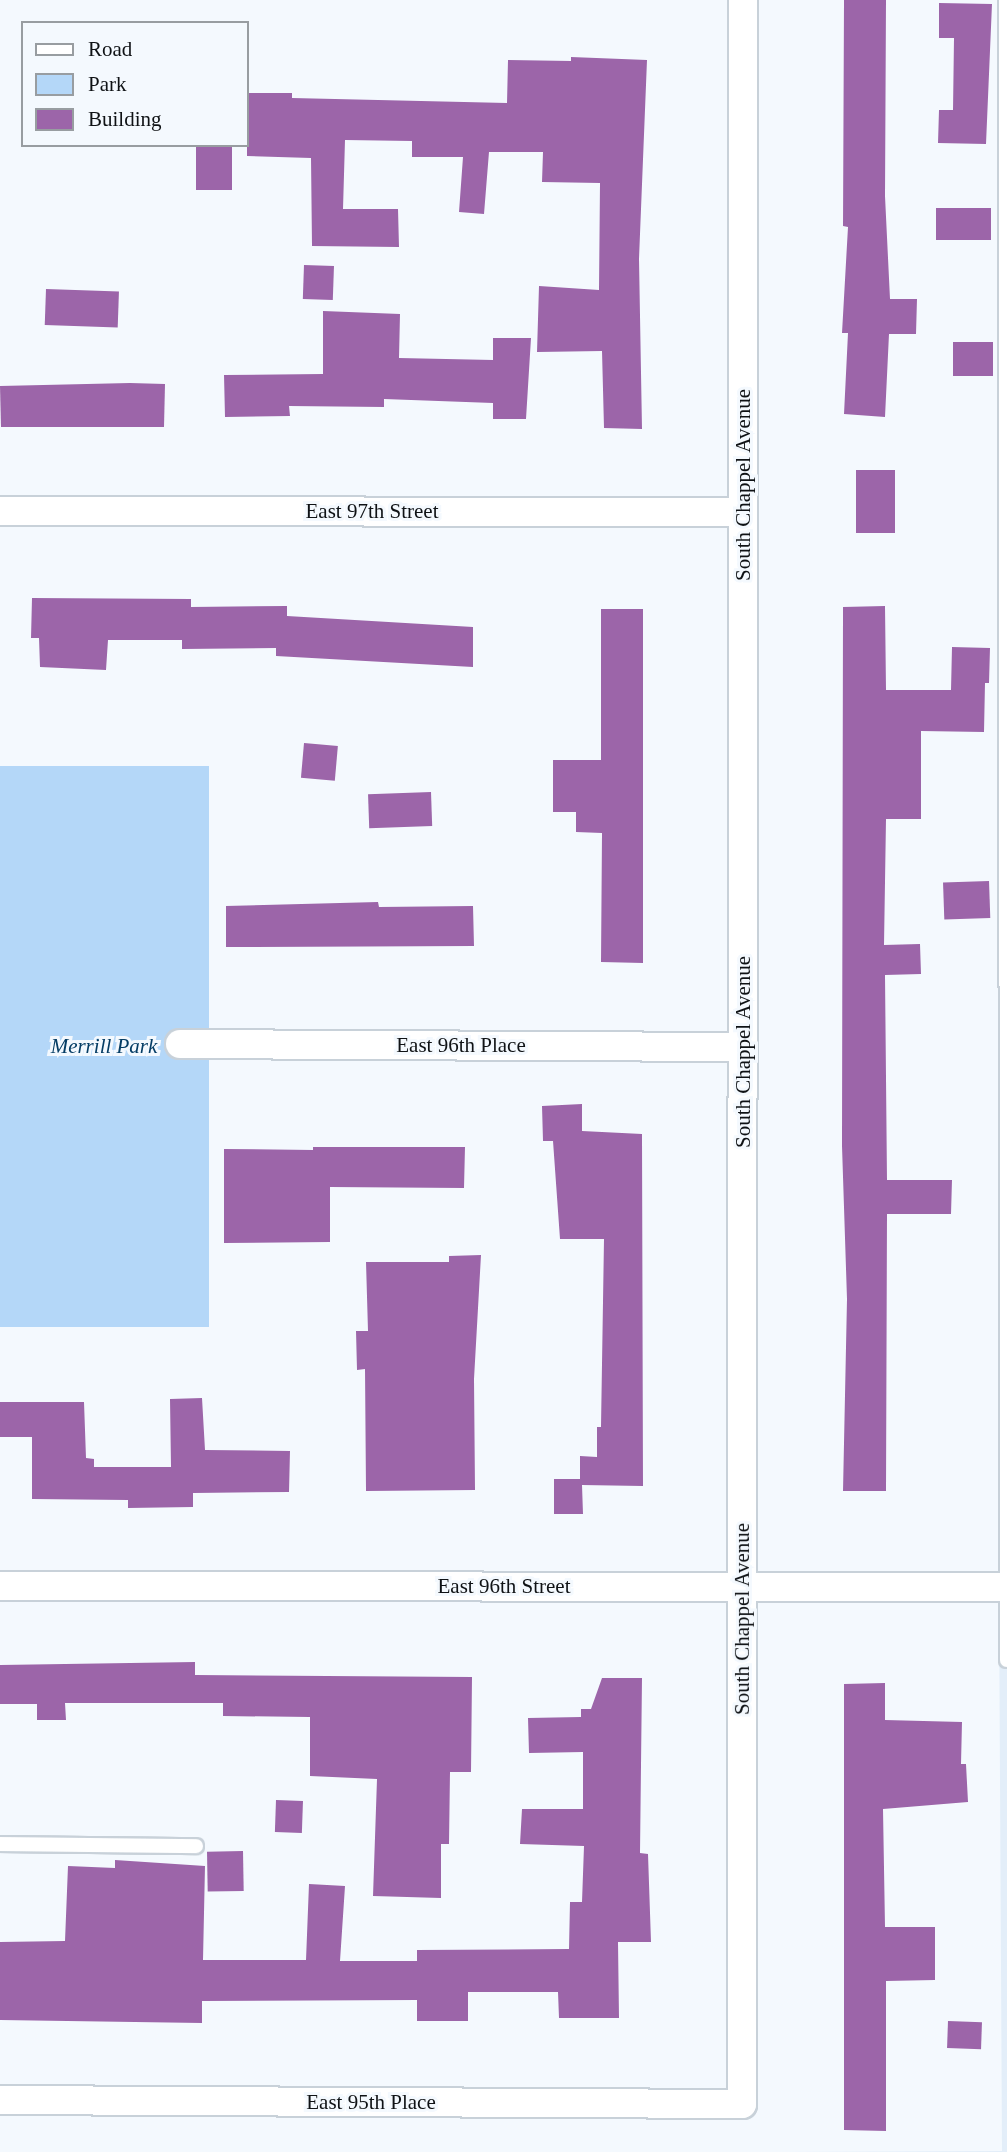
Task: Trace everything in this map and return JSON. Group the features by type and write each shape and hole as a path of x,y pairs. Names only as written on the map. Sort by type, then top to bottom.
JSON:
{"street":[{"name":"South Chappel Avenue","path":"742,2104 743,0"},
{"name":"East 97th Street","path":"0,511 743,512"},
{"name":"East 96th Place","path":"180,1044 743,1047"},
{"name":"East 96th Street","path":"0,1586 1007,1587"},
{"name":"East 95th Place","path":"0,2100 742,2104"}],"lane":[{"path":"1006,0 1007,1660"},
{"path":"0,1844 195,1846"}],"shaded area":[{"path":"999,1595 1007,1595 1007,2152 784,2152 1002,2151"}],"green space":[{"name":"Merrill Park","path":"0,766 209,766 209,1327 0,1327"}],"building":[{"path":"844,0 886,0 885,196 890,299 917,299 916,334 889,334 885,417 844,414 848,333 842,333 848,227 843,226"},
{"path":"939,3 992,4 986,144 938,143 939,110 953,110 954,38 939,38"},
{"path":"571,57 647,60 639,259 642,429 604,428 602,351 537,352 539,286 599,290 600,183 542,182 543,152 489,152 484,214 459,212 463,157 412,157 412,141 345,140 343,209 398,209 399,247 312,246 311,158 247,156 248,93 292,93 292,98 507,103 508,60 571,61"},
{"path":"196,147 232,147 232,190 196,190"},
{"path":"936,208 991,208 991,240 936,240"},
{"path":"304,265 334,266 333,300 303,299"},
{"path":"46,289 119,292 118,328 45,325"},
{"path":"323,311 400,314 399,358 493,360 493,338 531,338 526,419 493,419 493,403 384,399 384,407 289,406 290,416 225,417 224,375 323,374"},
{"path":"953,342 993,342 993,376 953,376"},
{"path":"165,384 164,427 1,427 0,386"},
{"path":"856,470 895,470 895,533 856,533"},
{"path":"32,598 191,599 191,607 287,606 287,616 473,627 473,667 276,656 276,648 182,649 182,640 108,640 106,670 40,667 39,638 31,638"},
{"path":"885,606 886,690 951,690 952,647 990,648 989,683 985,683 984,732 921,731 921,819 886,819 884,945 920,944 921,974 885,975 887,1180 952,1180 951,1214 887,1214 886,1491 843,1491 847,1299 842,1146 843,607"},
{"path":"601,609 643,609 643,963 601,962 602,833 576,832 576,812 553,812 553,760 601,760"},
{"path":"304,743 338,746 335,781 301,778"},
{"path":"431,792 432,826 369,828 368,794"},
{"path":"989,881 990,918 944,920 943,883"},
{"path":"378,902 379,907 473,906 474,946 226,947 226,906"},
{"path":"582,1104 582,1131 642,1134 643,1486 582,1485 583,1514 554,1514 554,1479 580,1479 580,1456 597,1457 597,1427 601,1427 604,1239 560,1239 553,1141 543,1141 542,1106"},
{"path":"313,1147 465,1147 464,1188 330,1187 330,1242 224,1243 224,1149 313,1150"},
{"path":"481,1255 474,1379 475,1490 366,1491 365,1369 357,1370 356,1331 368,1331 366,1262 449,1262 449,1256"},
{"path":"202,1398 205,1450 290,1451 289,1492 193,1493 193,1507 128,1508 128,1500 32,1499 32,1437 0,1437 0,1402 84,1402 86,1458 94,1459 94,1467 171,1467 170,1399"},
{"path":"195,1662 195,1675 472,1677 471,1772 450,1772 449,1844 441,1844 441,1898 373,1896 377,1779 310,1776 310,1717 223,1716 223,1703 65,1703 66,1720 37,1720 37,1704 0,1704 0,1665"},
{"path":"602,1678 642,1678 640,1853 648,1854 651,1942 618,1942 619,2018 559,2018 558,1992 468,1992 468,2021 417,2021 417,2000 202,2001 202,2023 0,2020 0,1942 65,1941 68,1866 115,1868 115,1860 205,1866 203,1960 306,1960 309,1884 345,1886 340,1961 417,1961 417,1950 569,1949 570,1902 582,1902 584,1846 520,1844 522,1809 583,1809 583,1752 529,1753 528,1718 581,1717 581,1709 591,1709"},
{"path":"885,1683 885,1720 962,1722 961,1764 966,1764 968,1802 883,1809 885,1927 935,1927 935,1980 886,1981 886,2131 844,2130 844,1684"},
{"path":"276,1800 303,1801 302,1833 275,1832"},
{"path":"243,1851 244,1891 208,1892 207,1852"},
{"path":"948,2021 982,2022 981,2049 947,2048"}]}
